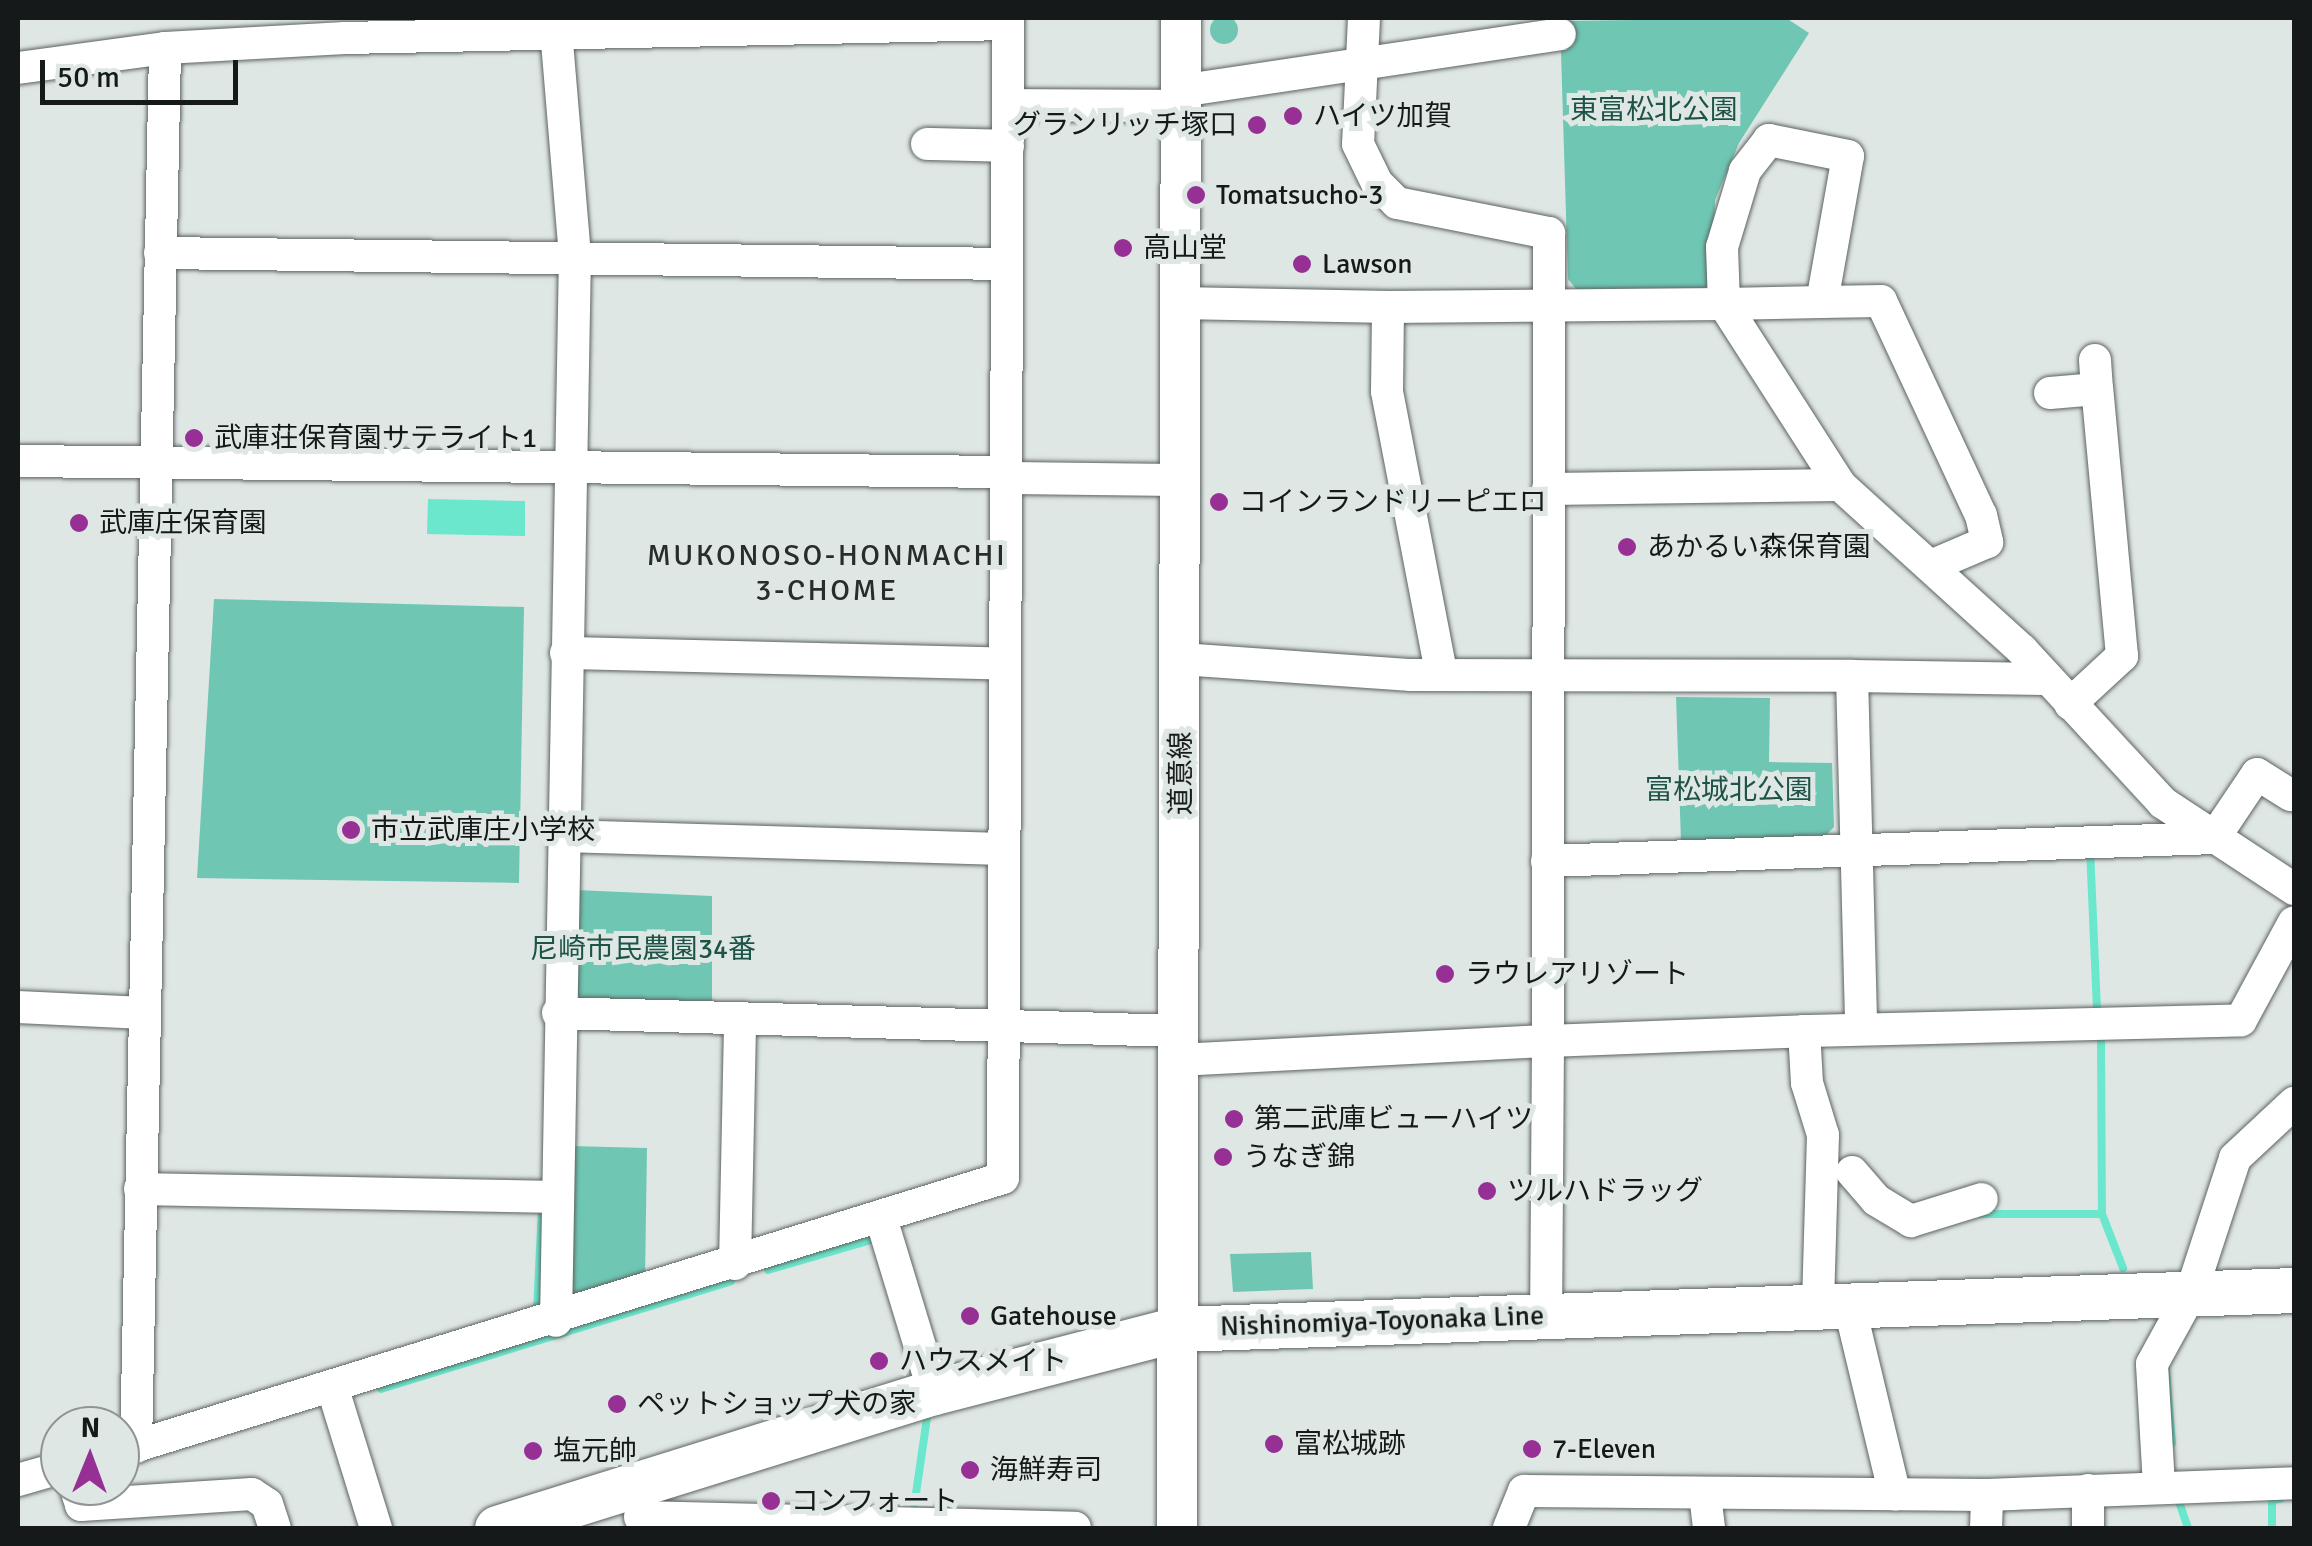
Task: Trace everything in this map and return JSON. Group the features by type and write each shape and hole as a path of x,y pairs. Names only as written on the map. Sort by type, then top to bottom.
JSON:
{"main road":[{"name":"Nishinomiya-Toyonaka Line","path":"497,1528 640,1510 934,1392 1178,1329 2294,1290"}],"street":[{"name":"道意線","path":"1177,1528 1181,18"},
{"path":"1364,18 1358,144 1377,183 1397,203 1549,234 1546,1315"},
{"path":"18,68 165,48 550,29 1008,21 1003,1178 556,1321 140,1445"},
{"path":"550,29 575,254 558,1013 547,1197 556,1321"},
{"path":"1008,105 1180,98 1364,62 1560,34"},
{"path":"130,1406 140,1188 165,48"},
{"path":"1822,302 1848,156 1769,140 1745,172 1727,220 1724,304 1840,485 1931,566 2163,803 2294,889"},
{"path":"927,144 1008,146"},
{"path":"160,253 575,254 1007,264"},
{"path":"1182,303 1388,307 1881,301 1981,515 1987,542 1931,566"},
{"path":"1388,307 1387,391 1441,672"},
{"path":"2050,393 2096,374 2104,544 2122,656 2070,704"},
{"path":"18,461 1180,480"},
{"path":"1548,488 1840,485"},
{"path":"566,653 1006,664"},
{"path":"1181,659 1441,672 2044,679"},
{"path":"1852,676 1861,1028"},
{"path":"2214,838 2257,774 2291,794"},
{"path":"562,836 1004,849"},
{"path":"1547,861 2214,838"},
{"path":"558,1013 1006,1030 1313,1058 1548,1040 2241,1020 2294,922"},
{"path":"18,1007 144,1012"},
{"path":"735,1264 740,1018"},
{"path":"1804,1031 1806,1083 1823,1134 1833,1305 1895,1495"},
{"path":"2170,1486 2160,1350 2191,1293 2235,1158 2294,1103"},
{"path":"1852,1172 1876,1200 1911,1221 1982,1199"},
{"path":"140,1188 547,1197"},
{"path":"881,1218 934,1392"},
{"path":"332,1386 376,1528"},
{"path":"1509,1528 1524,1492 1987,1495 2294,1482"},
{"path":"2088,1490 2088,1528"},
{"path":"140,1501 252,1494 267,1504 275,1528"},
{"path":"1705,1494 1709,1528"},
{"path":"1986,1528 1987,1495"},
{"path":"640,1510 837,1526 1075,1528"}],"green space":[{"path":"1224,16 1234,20 1238,30 1234,40 1224,44 1214,40 1210,30 1214,20"},
{"name":"東富松北公園","path":"1786,18 1809,33 1739,143 1715,200 1713,281 1704,288 1576,289 1568,279 1560,21"},
{"path":"214,599 524,607 519,883 197,878"},
{"name":"富松城北公園","path":"1676,697 1770,698 1769,762 1832,763 1834,827 1826,835 1681,841"},
{"name":"尼崎市民農園34番","path":"576,890 712,896 712,1008 587,1004 573,990"},
{"path":"570,1146 647,1148 645,1280 580,1299 567,1290"},
{"path":"1311,1252 1313,1289 1233,1292 1230,1254"}],"shaded area":[{"path":"428,499 525,501 525,536 427,534"}],"waterway":[{"path":"2090,849 2097,1012"},
{"path":"2101,1037 2102,1214"},
{"path":"537,1310 542,1207"},
{"path":"1981,1214 2102,1214 2123,1268"},
{"path":"768,1270 875,1239"},
{"path":"381,1389 731,1281"},
{"path":"2165,1358 2172,1443"},
{"path":"913,1514 927,1418"},
{"path":"2177,1496 2188,1528"},
{"path":"2272,1528 2272,1500 2280,1499"}],"place":[{"name":"ハイツ加賀","path":"1293,116"},
{"name":"グランリッチ塚口","path":"1257,125"},
{"name":"Tomatsucho-3","path":"1196,195"},
{"name":"高山堂","path":"1123,248"},
{"name":"Lawson","path":"1302,264"},
{"name":"武庫荘保育園サテライト1","path":"194,438"},
{"name":"コインランドリーピエロ","path":"1219,502"},
{"name":"武庫庄保育園","path":"79,523"},
{"name":"あかるい森保育園","path":"1627,547"},
{"name":"市立武庫庄小学校","path":"351,830"},
{"name":"ラウレアリゾート","path":"1445,974"},
{"name":"第二武庫ビューハイツ","path":"1234,1119"},
{"name":"うなぎ錦","path":"1223,1157"},
{"name":"ツルハドラッグ","path":"1487,1191"},
{"name":"Gatehouse","path":"970,1316"},
{"name":"ハウスメイト","path":"879,1361"},
{"name":"ペットショップ犬の家","path":"617,1404"},
{"name":"富松城跡","path":"1274,1444"},
{"name":"7-Eleven","path":"1532,1449"},
{"name":"塩元帥","path":"533,1451"},
{"name":"海鮮寿司","path":"970,1470"},
{"name":"コンフォート","path":"771,1501"}],"district":[{"name":"MUKONOSO-HONMACHI 3-CHOME","path":"827,573"}]}
